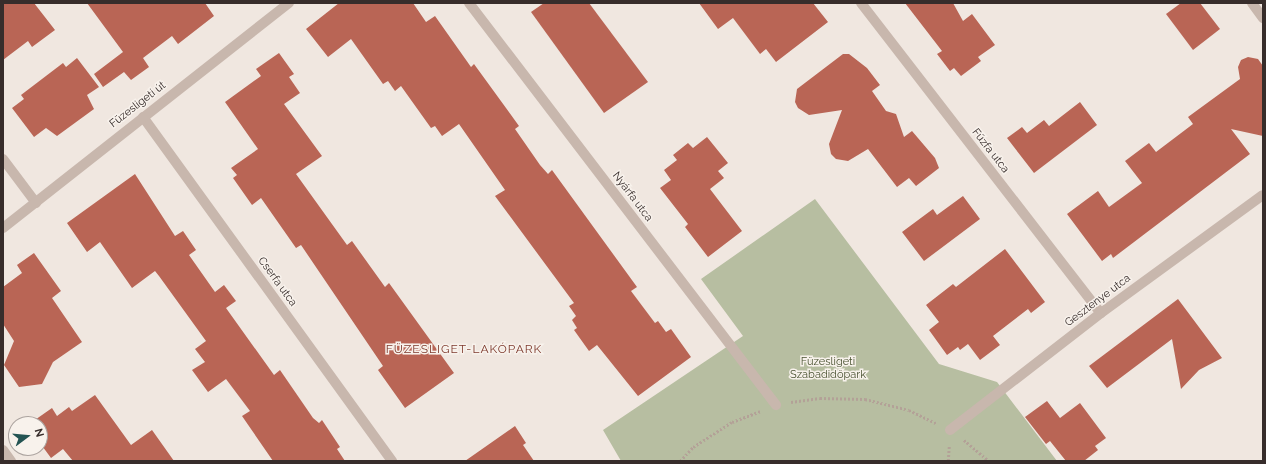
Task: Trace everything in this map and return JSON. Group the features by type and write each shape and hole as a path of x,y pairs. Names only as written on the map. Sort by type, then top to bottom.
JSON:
{"street":[{"name":"Füzesligeti út","path":"3,228 289,3"},
{"name":"Nyárfa utca","path":"469,3 776,405"},
{"name":"Fűzfa utca","path":"860,3 1101,313"},
{"path":"1252,3 1263,18"},
{"name":"Cserfa utca","path":"143,117 392,461"},
{"path":"3,159 36,203"},
{"name":"Gesztenye utca","path":"950,430 1101,313 1263,195"},
{"path":"3,450 11,461"}],"path":[{"path":"680,461 693,447 732,422 776,405 820,398 865,399 909,410 950,430 989,461"}],"green space":[{"name":"Füzesligeti Szabadidőpark","path":"815,199 939,364 997,382 1057,461 621,461 603,430 743,336 701,279"}],"building":[{"path":"3,3 34,3 55,30 32,47 28,41 3,60"},
{"path":"87,3 205,3 214,16 178,44 172,36 143,58 149,67 131,80 124,72 103,87 94,74 123,52"},
{"path":"339,3 413,3 426,22 435,16 471,67 474,64 519,126 515,129 540,165 548,174 552,170 637,287 631,291 655,323 658,321 666,332 671,329 691,357 638,396 597,345 589,351 574,330 577,328 572,320 576,316 569,306 574,303 495,196 505,190 459,124 442,136 435,126 431,128 401,86 395,91 388,81 383,84 351,39 328,57 306,29"},
{"path":"544,3 589,3 648,82 604,113 531,12"},
{"path":"699,3 813,3 828,22 776,62 766,49 760,54 733,18 718,29"},
{"path":"905,3 953,3 963,21 972,14 995,45 978,57 981,61 961,76 954,68 950,71 937,54 942,51"},
{"path":"1181,3 1200,3 1220,29 1193,50 1166,14"},
{"path":"279,53 294,74 289,77 300,93 284,104 322,156 296,174 347,245 352,241 385,287 389,283 454,373 405,408 378,370 383,366 301,245 296,248 261,198 252,205 233,178 237,175 231,168 258,149 225,102 261,76 256,69"},
{"path":"843,54 849,54 867,68 880,85 872,91 886,111 896,114 904,137 912,131 935,158 939,168 916,186 909,178 897,187 868,149 848,161 836,159 831,154 829,144 842,110 809,115 798,108 795,102 797,89"},
{"path":"1248,57 1258,59 1263,66 1263,136 1231,129 1250,154 1113,258 1111,254 1102,261 1067,214 1098,191 1109,207 1142,183 1125,161 1149,143 1156,152 1193,124 1188,117 1240,79 1238,67 1241,60"},
{"path":"77,58 99,87 87,95 94,109 57,136 46,128 34,137 12,108 24,99 21,95 63,63 66,67"},
{"path":"1080,102 1097,125 1034,173 1007,138 1022,127 1027,133 1044,120 1049,126"},
{"path":"707,137 728,163 718,171 724,178 710,189 742,231 708,257 685,227 688,224 660,188 671,180 664,170 677,160 673,155 688,143 693,148"},
{"path":"135,174 175,236 183,231 196,250 189,255 215,292 224,285 236,301 226,308 274,375 280,370 313,418 319,423 322,420 340,447 337,449 345,461 273,461 242,416 250,411 226,379 208,392 192,370 205,362 195,349 206,341 155,271 132,288 100,242 87,252 67,223"},
{"path":"963,196 980,219 924,261 902,232 933,209 937,215"},
{"path":"1005,249 1045,302 1031,313 1028,309 993,336 1000,345 980,360 968,344 960,350 958,347 947,355 929,330 939,322 926,305 953,284 956,287"},
{"path":"34,253 61,291 52,298 82,342 53,362 42,384 19,387 4,365 14,341 3,324 3,287 22,273 17,265"},
{"path":"1178,299 1222,358 1199,370 1181,389 1172,339 1107,388 1089,366"},
{"path":"95,395 131,445 152,430 174,461 73,461 63,449 51,458 48,454 48,416 41,416 52,408 57,416 69,407 72,411"},
{"path":"1047,401 1060,418 1080,403 1106,438 1095,446 1098,450 1084,461 1066,461 1050,441 1046,444 1025,417"},
{"path":"515,426 526,443 523,445 534,461 465,461"}],"district":[{"name":"FÜZESLIGET-LAKÓPARK","path":"464,350"}]}
